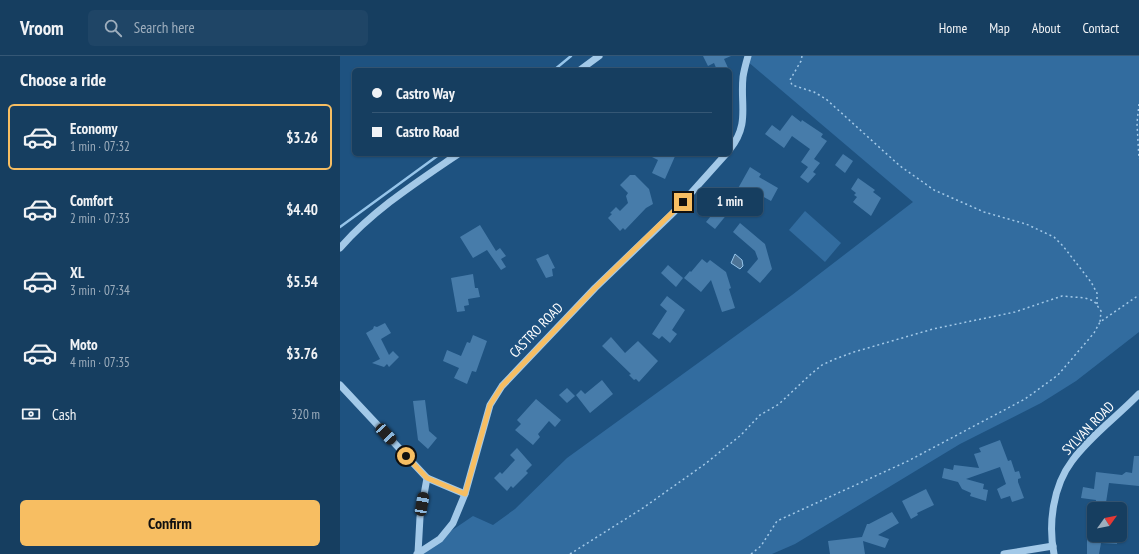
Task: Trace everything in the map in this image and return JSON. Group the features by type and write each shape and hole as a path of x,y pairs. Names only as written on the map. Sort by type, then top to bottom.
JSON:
{"street":[{"path":"583,68 599,56"},
{"path":"732,145 739,136 742,128 743,77 748,56"},
{"path":"340,248 351,235 377,212 455,156"},
{"name":"CASTRO ROAD","path":"418,554 447,532 465,494 490,405 502,386 595,288 674,212 724,156"},
{"path":"340,385 427,478 465,494"},
{"name":"SYLVAN ROAD","path":"1054,554 1052,546 1051,521 1058,488 1064,473 1071,461 1083,448 1139,394"},
{"path":"418,554 420,517 427,478"},
{"path":"1004,554 1052,546"}],"path":[{"path":"751,554 761,546 777,521 908,461 1025,399 1058,375 1094,333 1100,322 1102,314 1097,304 1095,289 1067,251 1054,237 1026,224 984,212 934,190 916,179 891,159 826,99 814,92 792,85 791,78 801,61 802,56"},
{"path":"1139,104 1136,123 1139,159"},
{"path":"1100,322 1139,294"},
{"path":"570,554 643,508 705,464 741,435 760,415 779,404 822,365 854,352 934,329 1015,312 1062,296 1085,298 1097,304"}],"shaded area":[{"path":"748,56 1139,56 1139,332 1076,381 1041,403 960,444 795,544 772,554 417,554 473,516 493,525 515,509 567,458 792,295 913,202 747,61"},
{"path":"805,211 841,243 825,262 789,230"},
{"path":"735,254 742,260 743,266 740,269 731,263"}],"building":[{"path":"703,56 731,56 724,59 728,68 716,68 714,63 708,66"},
{"path":"792,115 801,122 802,120 823,134 821,137 827,141 814,159 820,163 813,172 816,174 808,183 800,177 808,167 801,162 810,149 792,136 784,148 765,134 772,125 780,131"},
{"path":"843,154 853,161 845,173 835,165"},
{"path":"650,156 675,156 665,179 652,173 658,160"},
{"path":"750,167 761,174 759,177 778,188 771,201 751,190 747,198 736,192"},
{"path":"630,175 635,175 649,189 653,204 646,208 625,230 623,228 620,231 608,218 612,214 610,213 616,207 620,211 628,203 626,196 628,193 620,185"},
{"path":"858,178 875,190 873,192 881,198 871,216 853,202 857,197 854,195 856,193 851,189"},
{"path":"719,206 728,213 715,229 706,222"},
{"path":"740,223 765,244 772,269 760,283 747,272 758,259 755,251 733,232"},
{"path":"480,225 496,251 500,248 506,256 501,259 506,267 501,270 487,250 473,258 460,237"},
{"path":"548,254 555,268 552,269 553,276 546,278 536,259"},
{"path":"702,259 707,263 710,260 726,272 731,288 729,289 735,308 722,312 711,280 701,292 684,278"},
{"path":"668,265 683,278 676,287 661,273"},
{"path":"473,274 475,288 478,288 480,297 468,299 469,305 464,306 465,311 457,312 451,278"},
{"path":"667,296 685,310 672,330 677,334 670,343 662,336 659,339 652,334 667,311 660,305"},
{"path":"385,323 391,333 381,339 389,355 393,351 399,357 389,367 387,364 384,367 372,363 380,359 366,333 373,329 374,326 377,327"},
{"path":"473,335 487,341 476,372 472,371 467,384 454,378 459,368 443,361 447,350 461,356 467,342 470,343"},
{"path":"611,337 625,353 638,341 658,361 639,382 636,379 634,380 629,375 631,374 602,346"},
{"path":"602,380 613,394 590,413 576,395 581,390 585,394"},
{"path":"567,388 575,396 567,403 559,395"},
{"path":"536,399 561,420 555,427 549,421 538,434 540,437 533,445 515,430 521,424 517,420"},
{"path":"425,400 429,431 437,438 428,449 418,440 413,401"},
{"path":"1000,440 1008,461 1011,460 1015,472 1019,471 1021,478 1018,479 1018,482 1024,498 1012,502 1010,496 1001,499 997,489 1006,484 1000,467 966,479 984,484 983,489 988,490 986,501 970,496 971,493 962,489 958,482 942,478 944,468 953,470 954,465 979,468 974,454 981,452 979,448"},
{"path":"517,448 532,465 526,471 528,473 513,488 511,486 507,491 494,478 500,472 502,474 515,460 510,455"},
{"path":"1134,456 1139,456 1139,486 1109,483 1106,502 1096,502 1096,500 1081,498 1083,487 1094,489 1096,472 1122,475 1126,472 1132,473"},
{"path":"926,489 934,505 917,513 918,515 911,519 902,501"},
{"path":"892,512 899,523 878,535 889,539 885,548 863,541 865,554 830,554 828,541 862,537 867,524"},
{"path":"1087,542 1117,542 1117,544 1101,543 1099,554 1087,554"}],"waterway":[{"path":"556,68 571,56"},
{"path":"340,227 437,156"}],"route":[{"path":"406,456 427,478 465,494 490,405 502,386 595,288 683,202"}]}
